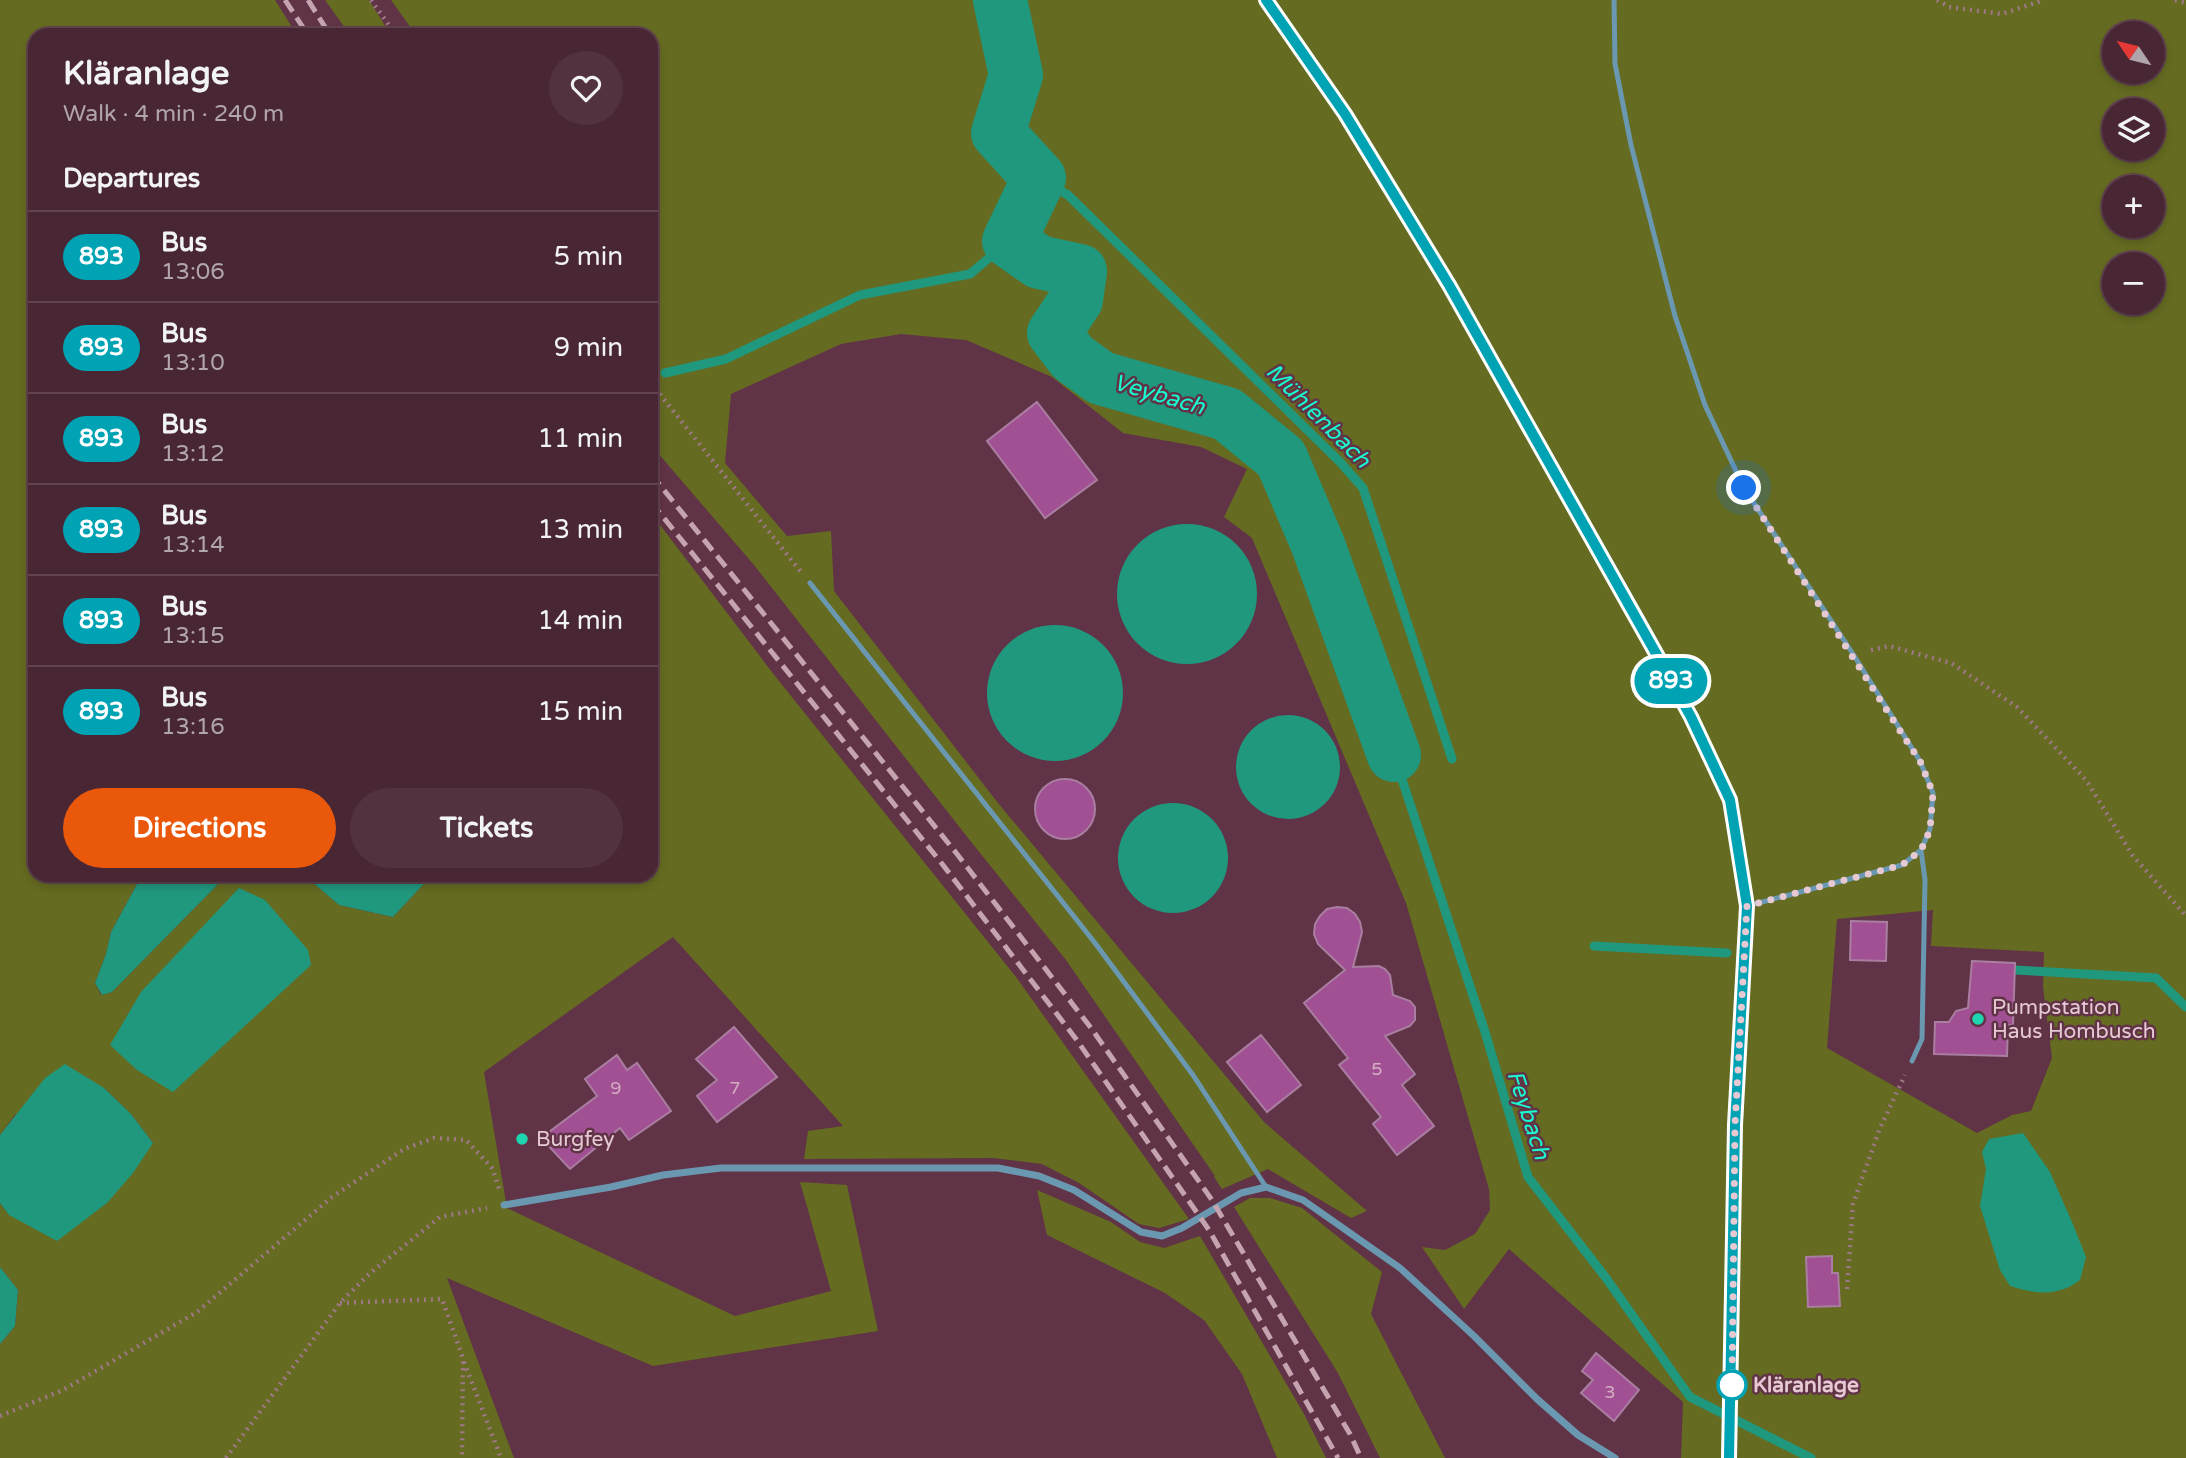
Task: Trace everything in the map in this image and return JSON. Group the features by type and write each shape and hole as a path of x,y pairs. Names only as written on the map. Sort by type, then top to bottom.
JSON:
{"main road":[{"path":"1266,0 1345,114 1449,285 1691,717 1730,800 1747,906 1735,1125 1729,1455"}],"street":[{"path":"504,1205 611,1187 663,1175 721,1168 998,1168 1039,1176 1074,1190 1141,1232 1162,1236 1182,1228 1241,1193 1266,1187 1303,1200 1399,1268 1474,1336 1537,1399 1578,1435 1615,1458"}],"lane":[{"path":"1614,0 1615,64 1631,145 1675,316 1705,405 1744,488 1920,761 1933,793 1930,830 1921,850 1902,865 1747,906"},
{"path":"810,583 1096,943 1193,1074 1266,1187"},
{"path":"1912,1061 1922,1039 1924,880 1921,850"}],"path":[{"path":"371,0 391,28"},
{"path":"1937,0 1949,6 2002,14 2044,0"},
{"path":"2175,0 2186,3"},
{"path":"658,392 810,583"},
{"path":"1853,654 1889,646 1951,663 2017,707 2086,780 2133,856 2186,916"},
{"path":"1847,1289 1853,1204 1880,1128 1912,1061"},
{"path":"0,1416 63,1390 197,1312 332,1198 404,1149 434,1138 466,1139 493,1169 504,1205 440,1217 369,1275 340,1303 226,1458"},
{"path":"340,1303 442,1299 501,1458"},
{"path":"462,1458 463,1358"}],"shaded area":[{"path":"0,0 275,0 293,28 28,28 28,882 138,882 111,932 95,983 101,995 112,992 220,882 312,882 339,905 393,917 426,882 658,882 658,522 775,676 1016,977 1189,1219 1159,1228 1139,1224 1079,1183 1042,1164 993,1158 804,1159 808,1131 843,1126 673,937 484,1072 507,1208 735,1316 831,1291 800,1182 847,1185 878,1331 653,1366 447,1278 514,1458 0,1458 0,1344 15,1326 18,1290 0,1267 0,1203 9,1215 153,1143 131,1114 104,1088 15,1115 0,1135"},
{"path":"325,0 369,0 387,28 345,28"},
{"path":"391,0 2186,0 2186,1458 1681,1458 1683,1402 1509,1249 1464,1309 1422,1247 1445,1250 1475,1234 1490,1210 1489,1189 1406,903 1252,538 1224,517 1247,469 1201,447 1123,433 1052,377 966,340 901,334 841,344 731,394 725,463 787,536 831,531 834,591 998,803 1264,1122 1367,1211 1351,1218 1268,1169 1222,1189 1066,960 754,565 658,453 658,28 411,28","holes":["1933,910 1931,946 2044,952 2043,987 2052,1058 2031,1111 2012,1115 1977,1133 1827,1048 1837,919"]},
{"path":"1187,524 1214,530 1236,545 1251,567 1257,594 1251,621 1236,643 1214,658 1187,664 1160,658 1138,643 1123,621 1117,594 1123,567 1138,545 1160,530"},
{"path":"1055,625 1081,630 1103,645 1118,667 1123,693 1118,719 1103,741 1081,756 1055,761 1029,756 1007,741 992,719 987,693 992,667 1007,645 1029,630"},
{"path":"1288,715 1308,719 1325,730 1336,747 1340,767 1336,787 1325,804 1308,815 1288,819 1268,815 1251,804 1240,787 1236,767 1240,747 1251,730 1268,719"},
{"path":"1173,803 1194,808 1212,819 1223,837 1228,858 1223,879 1212,897 1194,908 1173,913 1152,908 1134,897 1123,879 1118,858 1123,837 1134,819 1152,808"},
{"path":"138,882 220,882 112,992 102,995 95,983 111,932"},
{"path":"312,882 426,882 393,917 339,905"},
{"path":"239,888 265,900 308,950 311,965 173,1092 137,1070 110,1045 141,992"},
{"path":"65,1064 104,1088 131,1114 153,1143 133,1173 107,1203 57,1241 9,1215 0,1203 0,1135 45,1078"},
{"path":"2023,1133 2050,1172 2086,1257 2080,1280 2055,1291 2028,1291 2010,1286 2000,1270 1980,1206 1986,1169 1982,1152 1989,1139"},
{"path":"1037,1190 1111,1222 1140,1242 1164,1248 1200,1236 1304,1414 1326,1458 1277,1458 1242,1374 1204,1320 1165,1293 1047,1235"},
{"path":"1250,1198 1270,1198 1302,1208 1382,1272 1371,1314 1445,1458 1380,1458 1338,1373 1234,1207"},
{"path":"0,1267 18,1290 15,1326 0,1344"}],"building":[{"path":"1037,402 1097,480 1045,518 987,441"},
{"path":"1059,779 1071,779 1087,787 1093,797 1093,821 1087,831 1071,839 1059,839 1043,831 1035,815 1035,803 1043,787"},
{"path":"1347,908 1360,922 1362,932 1353,967 1379,966 1385,969 1390,975 1393,995 1410,1001 1415,1007 1415,1020 1410,1026 1385,1036 1415,1074 1402,1085 1434,1126 1397,1155 1373,1124 1381,1117 1339,1065 1348,1058 1304,1003 1345,970 1318,944 1314,934 1315,924 1320,916 1327,909"},
{"path":"1851,921 1887,922 1886,961 1850,960"},
{"name":"Pumpstation Haus Hombusch","path":"1972,961 2015,963 2013,1025 2008,1025 2007,1056 1934,1054 1935,1022 1949,1022 1956,1011 1968,1008"},
{"path":"734,1027 777,1077 717,1122 697,1096 717,1080 696,1059"},
{"path":"1261,1035 1301,1085 1267,1112 1227,1062"},
{"path":"617,1055 627,1070 637,1063 671,1111 629,1140 620,1128 570,1169 541,1138 597,1096 585,1079"},
{"path":"1832,1256 1832,1273 1838,1273 1840,1306 1808,1307 1806,1257"},
{"path":"1596,1353 1639,1390 1614,1421 1581,1393 1593,1380 1582,1371"}],"waterway":[{"name":"Veybach","path":"1000,0 1016,75 998,133 1039,178 1009,241 1039,262 1080,271 1076,300 1054,333 1073,358 1101,378 1227,414 1281,458 1318,545 1394,755"},
{"name":"Mühlenbach","path":"1039,178 1068,195 1340,462 1363,488 1452,759"},
{"path":"665,373 726,359 860,295 970,274 1009,241"},
{"path":"1061,290 1080,271"},
{"name":"Feybach","path":"1394,755 1485,1032 1528,1177 1606,1278 1690,1397 1811,1458"},
{"name":"Mühlenbach","path":"1594,946 1727,953"},
{"path":"2015,970 2156,978 2186,1007"}],"railway":[{"path":"285,0 303,28"},
{"path":"308,0 326,28"},
{"path":"658,483 957,854 1091,1028 1212,1200 1350,1434 1361,1458"},
{"path":"658,511 943,865 1076,1039 1209,1230 1338,1458"}],"bus line":[{"name":"893","path":"1266,0 1345,114 1449,285 1691,717 1730,800 1747,906 1735,1125 1729,1458"}],"place":[{"name":"Pumpstation Haus Hombusch","path":"1978,1019"},
{"name":"Burgfey","path":"522,1139"},
{"name":"Kläranlage","path":"1732,1385"}],"route":[{"path":"1732,1385 1735,1125 1747,906 1902,865 1921,850 1930,830 1933,793 1920,761 1744,488"}]}
